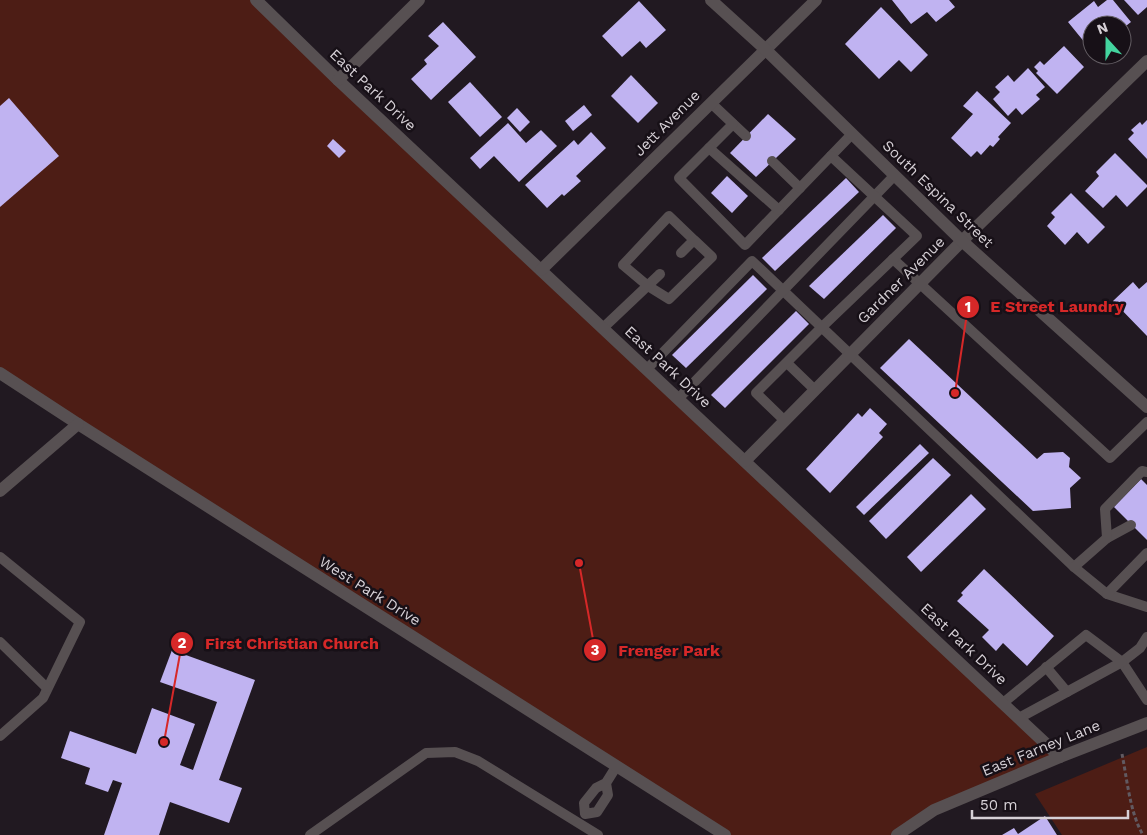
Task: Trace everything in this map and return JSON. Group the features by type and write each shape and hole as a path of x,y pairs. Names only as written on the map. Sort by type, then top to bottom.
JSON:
{"street":[{"name":"East Park Drive","path":"256,0 338,80 1060,757"},
{"path":"338,80 419,0"},
{"name":"South Espina Street","path":"711,0 765,49 962,242 1147,407"},
{"name":"Jett Avenue","path":"541,270 816,0"},
{"name":"Gardner Avenue","path":"745,461 962,242 1147,61"},
{"name":"West Park Drive","path":"0,373 725,835"},
{"path":"0,491 78,424"},
{"name":"East Farney Lane","path":"897,835 934,810 1147,723"}],"lane":[{"path":"711,103 746,136"},
{"path":"733,124 679,178 745,246 752,261 1074,567 1106,594 1147,607"},
{"path":"745,246 852,134"},
{"path":"709,148 779,210"},
{"path":"785,421 756,393 917,236 831,156"},
{"path":"772,161 800,188"},
{"path":"678,399 894,176"},
{"path":"670,216 694,240 712,257 669,300 648,286 623,265 670,216"},
{"path":"681,253 694,240"},
{"path":"893,259 1110,458 1147,422"},
{"path":"647,369 752,261"},
{"path":"603,328 660,274"},
{"path":"787,363 815,390"},
{"path":"1107,538 1106,508 1142,471 1147,472"},
{"path":"1074,567 1107,538 1132,524"},
{"path":"1106,594 1147,553"},
{"path":"0,557 80,622 42,698 0,736"},
{"path":"1003,703 1086,635 1122,662 1147,700"},
{"path":"1019,718 1122,662 1140,648 1147,637"},
{"path":"0,642 47,688"},
{"path":"1046,667 1067,692"},
{"path":"310,835 426,754 440,752 455,752 478,761 598,835"},
{"path":"580,824 585,814 584,803 596,788 606,783 616,766"},
{"path":"585,814 597,812 608,795 606,783"}],"path":[{"path":"1122,754 1128,788 1139,829 1143,835"}],"shaded area":[{"path":"0,0 260,0 1060,757 934,810 897,835 726,835 0,370"},
{"path":"1147,747 1147,835 1062,835 1035,794"}],"building":[{"path":"892,0 949,0 955,7 936,22 927,12 911,24"},
{"path":"1107,0 1113,0 1125,15 1082,15 1082,39 1068,22 1094,1 1098,7"},
{"path":"1124,0 1147,0 1147,7 1138,15"},
{"path":"639,1 666,30 646,48 640,41 622,57 602,36"},
{"path":"881,7 928,55 911,72 899,60 879,79 845,44"},
{"path":"443,22 476,57 431,100 411,79 427,64 424,60 439,46 428,36"},
{"path":"1064,46 1084,67 1057,94 1036,73 1038,71 1034,67 1040,61 1044,65"},
{"path":"1028,68 1045,87 1036,95 1040,99 1022,115 1016,108 1008,116 993,99 1000,92 995,87 1008,75 1014,82"},
{"path":"631,75 658,103 638,123 611,96"},
{"path":"470,82 502,117 480,137 448,102"},
{"path":"977,91 1011,123 998,137 1000,139 993,147 990,145 981,155 977,151 971,157 951,138 973,114 963,106"},
{"path":"9,98 59,156 0,207 0,106"},
{"path":"584,105 592,115 573,131 565,121"},
{"path":"517,108 530,122 520,132 507,118"},
{"path":"768,114 796,139 756,177 730,153"},
{"path":"1147,120 1147,159 1128,139 1134,133 1131,130 1140,122 1142,125"},
{"path":"508,123 526,143 541,130 557,146 519,182 494,156 480,169 470,158"},
{"path":"591,132 606,148 576,176 581,181 564,196 562,194 547,208 525,185 574,140 578,145"},
{"path":"333,139 346,151 339,158 327,146"},
{"path":"1115,153 1147,187 1127,207 1116,195 1103,208 1085,191 1099,176 1096,172"},
{"path":"727,176 748,196 732,213 711,193"},
{"path":"846,178 859,192 775,271 762,258"},
{"path":"1071,193 1105,227 1088,244 1077,232 1065,245 1047,226 1055,217 1051,213"},
{"path":"883,215 896,228 824,299 809,286"},
{"path":"753,275 767,289 686,368 672,355"},
{"path":"1133,282 1139,289 1147,282 1147,336 1113,301"},
{"path":"796,311 809,324 725,408 711,395"},
{"path":"909,339 1037,459 1044,453 1063,452 1070,458 1069,467 1081,478 1070,488 1071,508 1033,511 880,368"},
{"path":"870,408 887,424 879,433 883,437 830,493 806,469 858,413 862,417"},
{"path":"920,444 929,453 864,515 856,507"},
{"path":"933,458 951,475 886,539 869,521"},
{"path":"1141,479 1147,485 1147,540 1114,507"},
{"path":"971,494 986,509 921,572 907,557"},
{"path":"984,569 1054,636 1027,666 1003,643 996,651 982,637 989,630 957,601 963,595 961,593"},
{"path":"172,650 255,680 219,780 242,788 229,823 170,802 159,835 104,835 122,783 113,780 108,792 85,784 90,768 61,758 70,731 136,754 152,708 195,724 180,765 193,770 217,702 160,682"},
{"path":"1045,816 1057,835 1002,835 1014,828 1018,834"}],"place":[{"name":"E Street Laundry","path":"955,393"},
{"name":"Frenger Park","path":"579,563"},
{"name":"First Christian Church","path":"164,742"}]}
